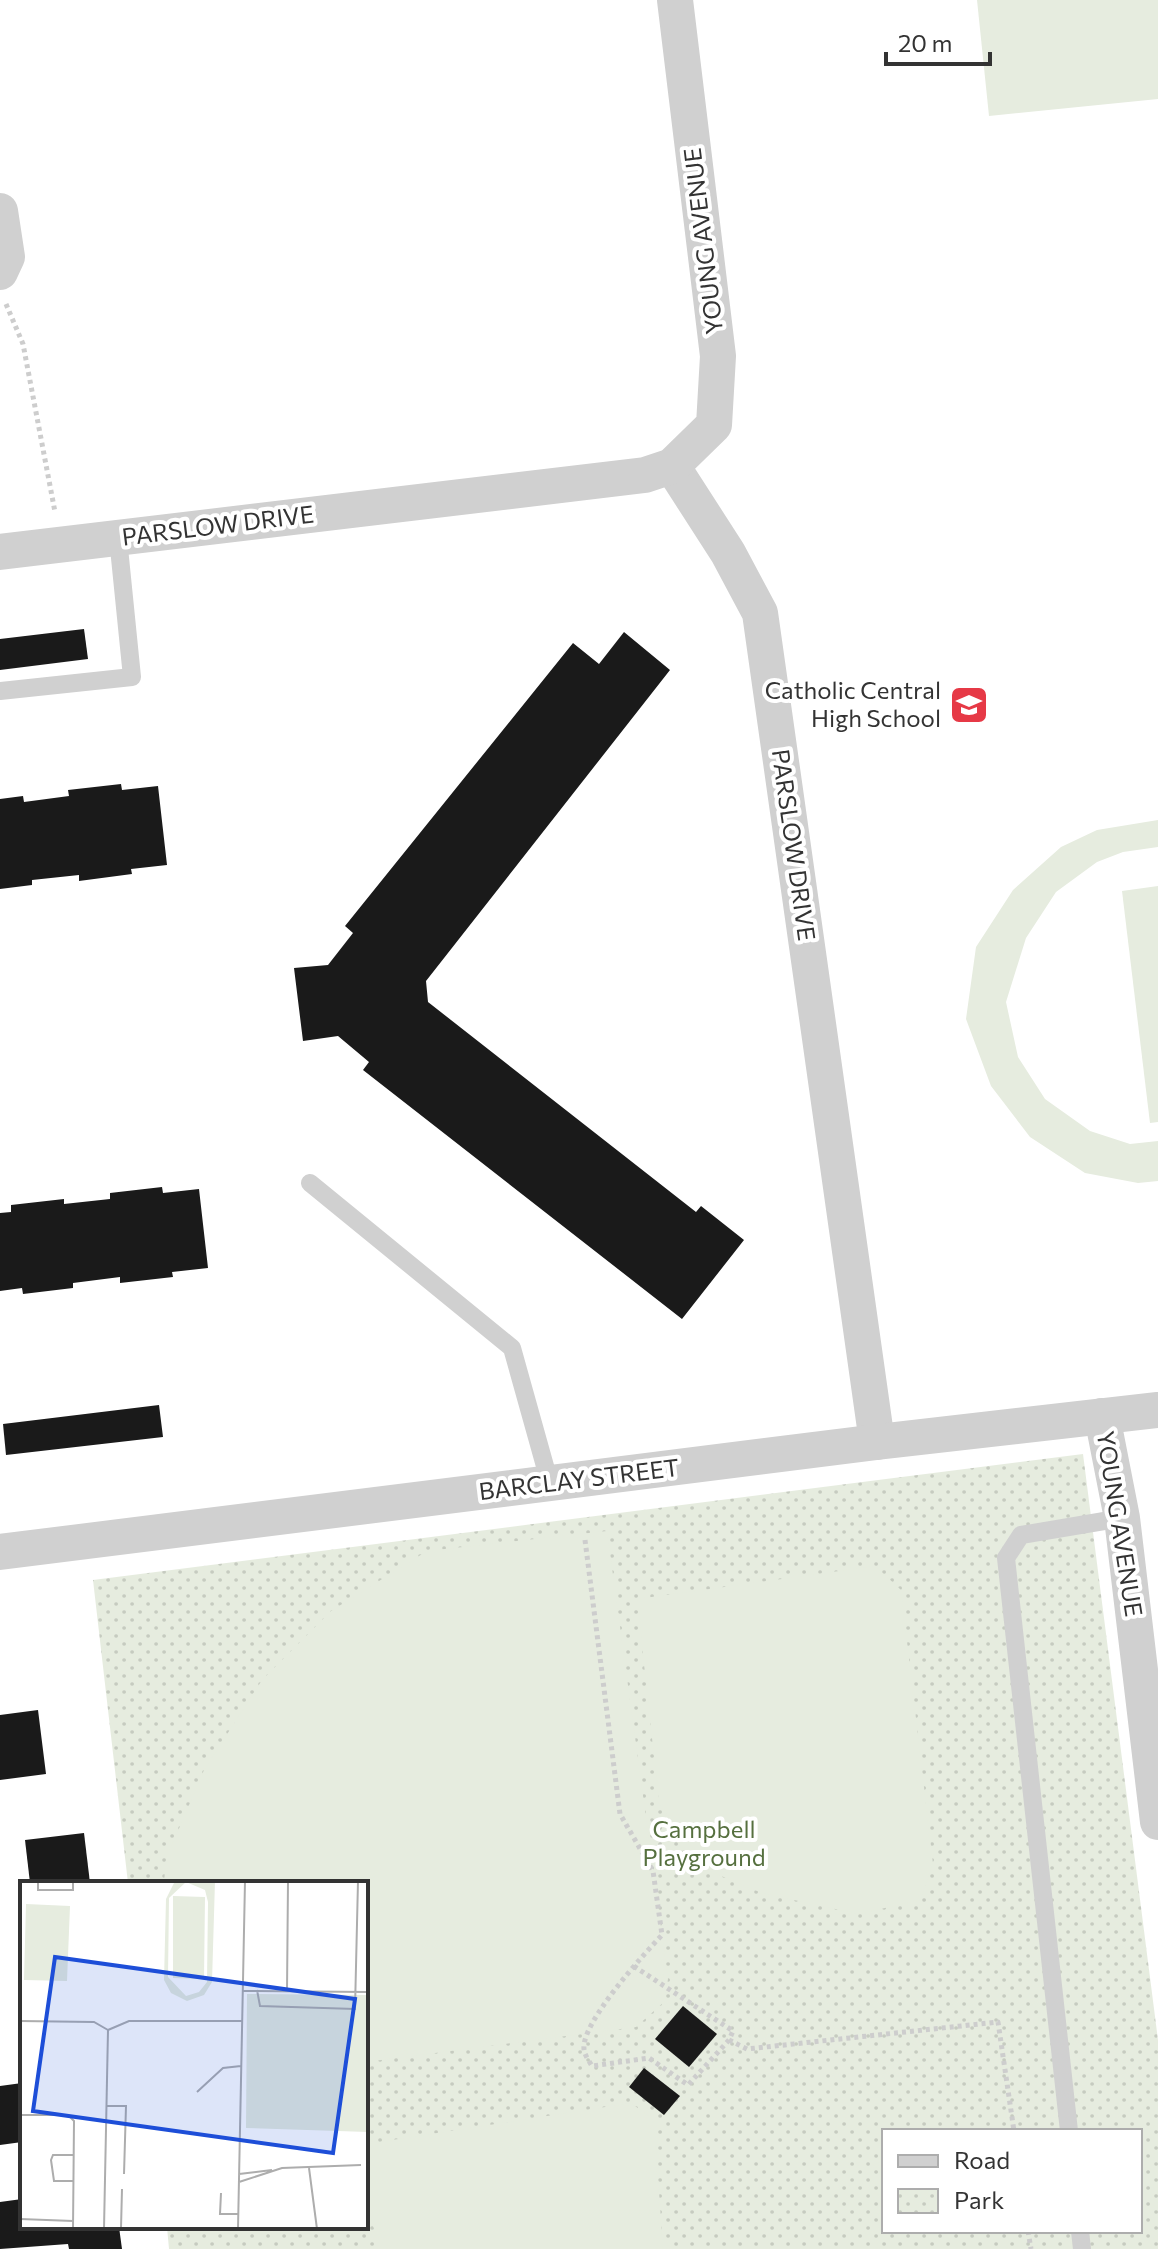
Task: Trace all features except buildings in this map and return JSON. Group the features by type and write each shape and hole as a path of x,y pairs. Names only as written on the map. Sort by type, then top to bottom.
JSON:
{"street":[{"name":"YOUNG AVENUE","path":"672,466 714,425 718,356 675,0"},
{"path":"0,211 7,257 3,287"},
{"name":"PARSLOW DRIVE","path":"0,552 645,475 672,466 728,553 760,613 877,1442"},
{"name":"BARCLAY STREET","path":"0,1552 877,1442 1158,1410"},
{"name":"YOUNG AVENUE","path":"1102,1416 1122,1518 1153,1739 1158,1822"}],"lane":[{"path":"0,691 132,677 118,538"},
{"path":"310,1183 512,1348 550,1484"},
{"path":"1069,2129 1006,1558 1021,1535 1122,1518"}],"path":[{"path":"3,287 23,344 61,545"},
{"path":"585,1540 620,1814 653,1871 662,1935 632,1965 587,2033 584,2049 592,2066 649,2058 688,2085 729,2040 733,2031 632,1965"},
{"path":"729,2040 747,2049 998,2022 1014,2129"}],"green space":[{"path":"977,0 1158,0 1158,99 989,116"},
{"path":"1158,820 1158,847 1123,852 1097,862 1056,892 1026,938 1006,1002 1018,1057 1045,1099 1090,1131 1130,1144 1158,1141 1158,1181 1138,1183 1085,1173 1030,1137 991,1086 966,1019 976,947 1013,890 1061,847 1097,830"},
{"path":"1158,886 1158,1122 1150,1123 1122,891"},
{"name":"Campbell Playground","path":"1083,1454 1158,2040 1158,2249 169,2249 167,2229 368,2229 368,1881 128,1881 93,1580"},
{"path":"607,1531 668,1979 664,2002 636,2027 368,2062 368,1881 164,1881 166,1859 204,1770 262,1680 331,1611 427,1551"},
{"path":"875,1566 901,1590 933,1864 921,1900 858,1914 762,1893 702,1868 659,1803 637,1599"},
{"path":"631,2103 654,2120 663,2249 383,2249 368,2215 368,2144"}],"place":[{"name":"Catholic Central High School","path":"969,705"}]}
